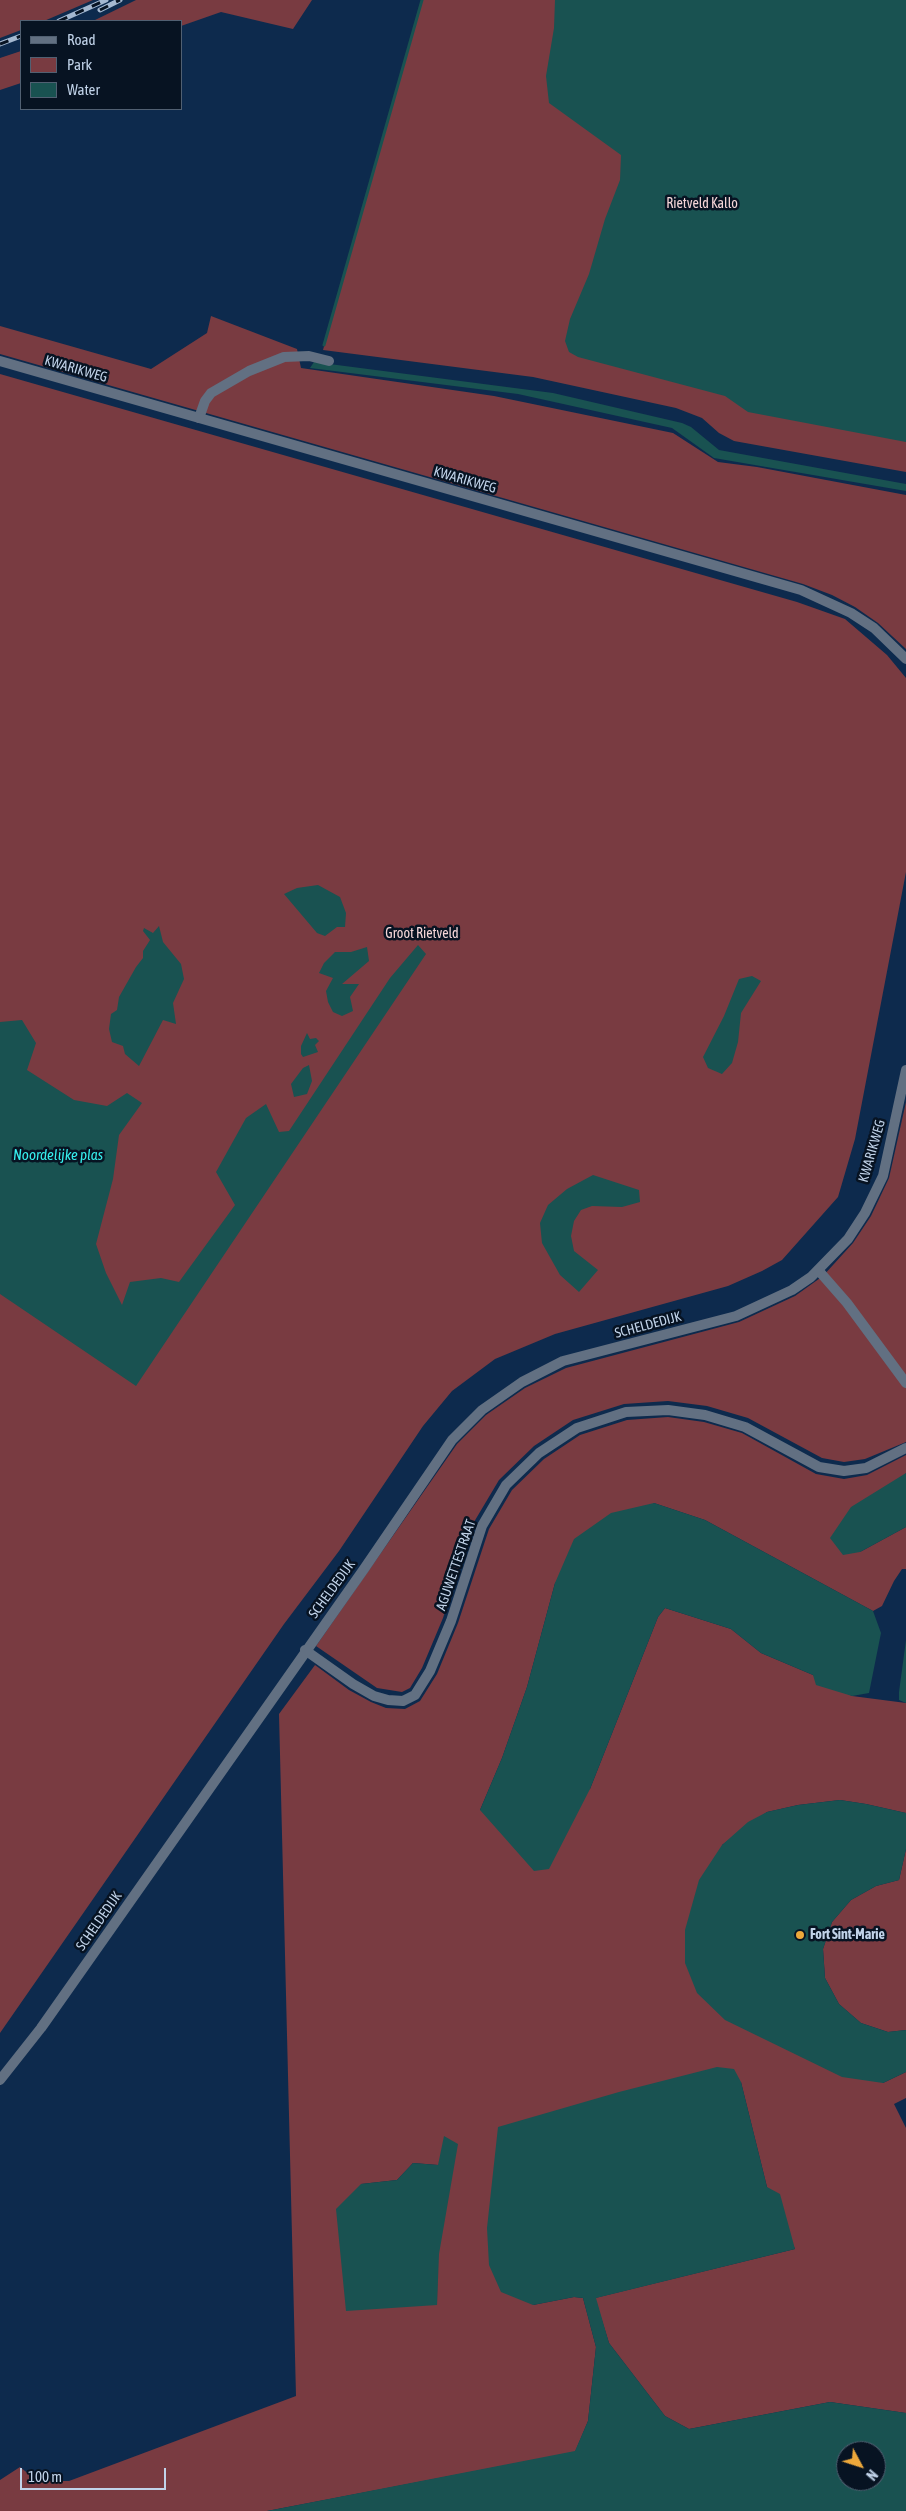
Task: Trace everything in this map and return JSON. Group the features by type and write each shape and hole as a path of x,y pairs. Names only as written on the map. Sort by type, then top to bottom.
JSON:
{"street":[{"path":"198,418 205,401 211,393 249,371 284,357 309,356 329,361"},
{"name":"KWARIKWEG","path":"0,361 801,590 851,613 874,628 906,659"},
{"name":"KWARIKWEG","path":"815,1274 848,1239 865,1213 883,1176 906,1070"},
{"path":"815,1274 846,1303 906,1383"},
{"name":"SCHELDEDIJK","path":"0,2080 41,2028 305,1650 364,1569 452,1440 482,1410 522,1382 563,1362 736,1316 792,1290 815,1274"},
{"name":"AGUWETTESTRAAT","path":"305,1650 353,1684 374,1696 388,1700 404,1701 415,1695 430,1671 451,1621 482,1526 506,1486 539,1453 577,1428 626,1412 668,1410 706,1415 745,1427 819,1467 844,1471 866,1468 906,1448"}],"green space":[{"path":"0,0 93,0 46,20 20,20 20,30 0,38"},
{"path":"136,0 312,0 293,29 221,12 182,26 182,20 95,20"},
{"name":"Rietveld Kallo","path":"422,0 906,0 906,472 734,441 719,433 702,418 676,408 533,377 323,350"},
{"path":"20,51 20,83 0,90 0,58"},
{"path":"211,316 297,349 301,368 494,396 673,433 718,462 757,467 906,495 906,649 878,623 855,607 832,595 803,584 0,354 0,326 151,369 207,333"},
{"name":"Groot Rietveld","path":"0,374 797,602 845,619 887,655 906,678 906,872 855,1139 838,1197 782,1260 762,1271 728,1286 555,1334 495,1359 452,1391 423,1426 339,1551 284,1624 0,2033"},
{"path":"906,1102 906,1442 865,1459 844,1462 822,1458 748,1418 707,1406 668,1401 624,1404 573,1420 534,1446 499,1480 474,1522 443,1618 422,1668 410,1688 402,1692 377,1688 316,1646 457,1444 486,1415 525,1388 566,1368 739,1322 795,1296 823,1276 853,1243 871,1216 889,1178"},
{"path":"668,1417 704,1422 742,1433 816,1474 844,1479 867,1475 906,1455 906,1473 860,1552 906,1527 906,1569 902,1569 894,1581 882,1606 873,1611 705,1520 654,1503 555,1583 527,1687 502,1758 480,1810 590,1789 658,1617 665,1608 731,1629 761,1653 813,1675 852,1696 906,1703 906,1813 840,1800 798,1805 767,1812 722,1845 883,2083 906,2072 906,2098 894,2104 906,2128 906,2413 830,2402 689,2429 665,2416 609,2343 595,2298 795,2249 767,2187 741,2082 533,2305 574,2297 583,2298 596,2347 588,2421 575,2452 267,2511 0,2511 0,2480 20,2467 30,2475 47,2481 69,2481 296,2396 279,1714 315,1665 349,1690 386,1708 405,1709 420,1701 437,1674 458,1623 489,1529 512,1490 544,1459 580,1435 627,1420","holes":["413,2163 438,2165 437,2305 361,2184 397,2180"]},
{"path":"906,1849 906,2030 888,2032 861,2023 839,2004 825,1978 823,1949 832,1922 851,1900 876,1886 899,1880"}],"water":[{"name":"Rietveld Kallo","path":"555,0 906,0 906,442 748,412 725,396 578,357 569,352 565,341 570,319 589,274 605,219 620,180 621,155 549,103 546,76 554,28"},
{"path":"314,362 553,393 682,423 691,427 719,450 906,484 906,491 714,458 672,428 518,394 310,368"},
{"path":"318,885 340,897 346,913 345,927 337,927 325,936 317,933 284,894 297,888"},
{"path":"159,926 163,942 181,964 184,979 173,1003 176,1024 163,1020 139,1066 125,1054 123,1046 112,1042 109,1029 111,1014 117,1010 119,997 143,958 143,951 150,940 143,931 144,928 153,933"},
{"name":"Noordelijke plas","path":"418,945 426,954 136,1386 0,1294 0,1022 22,1020 36,1043 27,1070 74,1100 107,1106 127,1093 142,1103 119,1135 113,1179 96,1244 106,1273 122,1305 130,1282 161,1278 179,1282 235,1205 216,1172 246,1118 266,1104 279,1132 289,1131 390,978"},
{"path":"367,947 369,961 342,984 359,984 350,997 353,1011 342,1016 333,1012 328,1002 326,991 333,978 319,973 324,963 335,952 351,952"},
{"path":"752,976 761,981 741,1013 738,1042 732,1063 722,1074 708,1068 703,1057 724,1016 739,979"},
{"path":"307,1033 310,1039 316,1038 319,1041 315,1045 318,1052 303,1057 301,1046"},
{"path":"309,1065 312,1081 307,1094 294,1097 291,1084 303,1068"},
{"path":"593,1175 639,1190 640,1202 622,1207 592,1206 581,1210 574,1221 571,1236 574,1251 598,1270 579,1292 560,1275 542,1243 540,1223 548,1205 567,1189"},
{"path":"906,1473 906,1527 860,1552 843,1555 830,1538 851,1507"},
{"path":"654,1503 705,1520 873,1611 881,1633 869,1693 852,1696 816,1685 813,1675 761,1653 731,1629 665,1608 658,1617 590,1789 549,1869 534,1871 480,1810 502,1758 527,1687 555,1583 574,1539 611,1513"},
{"path":"906,1640 906,1703 899,1700 899,1692"},
{"path":"840,1800 906,1813 906,1849 899,1880 876,1886 851,1900 832,1922 823,1949 825,1978 839,2004 861,2023 888,2032 906,2030 906,2072 883,2083 842,2077 725,2020 697,1993 685,1963 685,1930 699,1880 722,1845 748,1822 767,1812 798,1805"},
{"path":"717,2067 734,2069 741,2082 767,2187 780,2194 795,2249 596,2298 609,2343 665,2416 689,2429 830,2402 906,2413 906,2511 267,2511 575,2451 588,2421 596,2347 583,2298 574,2297 533,2305 501,2292 489,2265 487,2228 498,2127 619,2092"},
{"path":"444,2136 458,2144 439,2254 437,2305 346,2311 336,2209 361,2184 397,2180 413,2163 438,2165"}],"waterway":[{"path":"324,345 422,0"}],"railway":[{"path":"61,20 106,0"},
{"path":"100,10 120,0"},
{"path":"0,44 20,36"}],"place":[{"name":"Fort Sint-Marie","path":"800,1935"}]}
